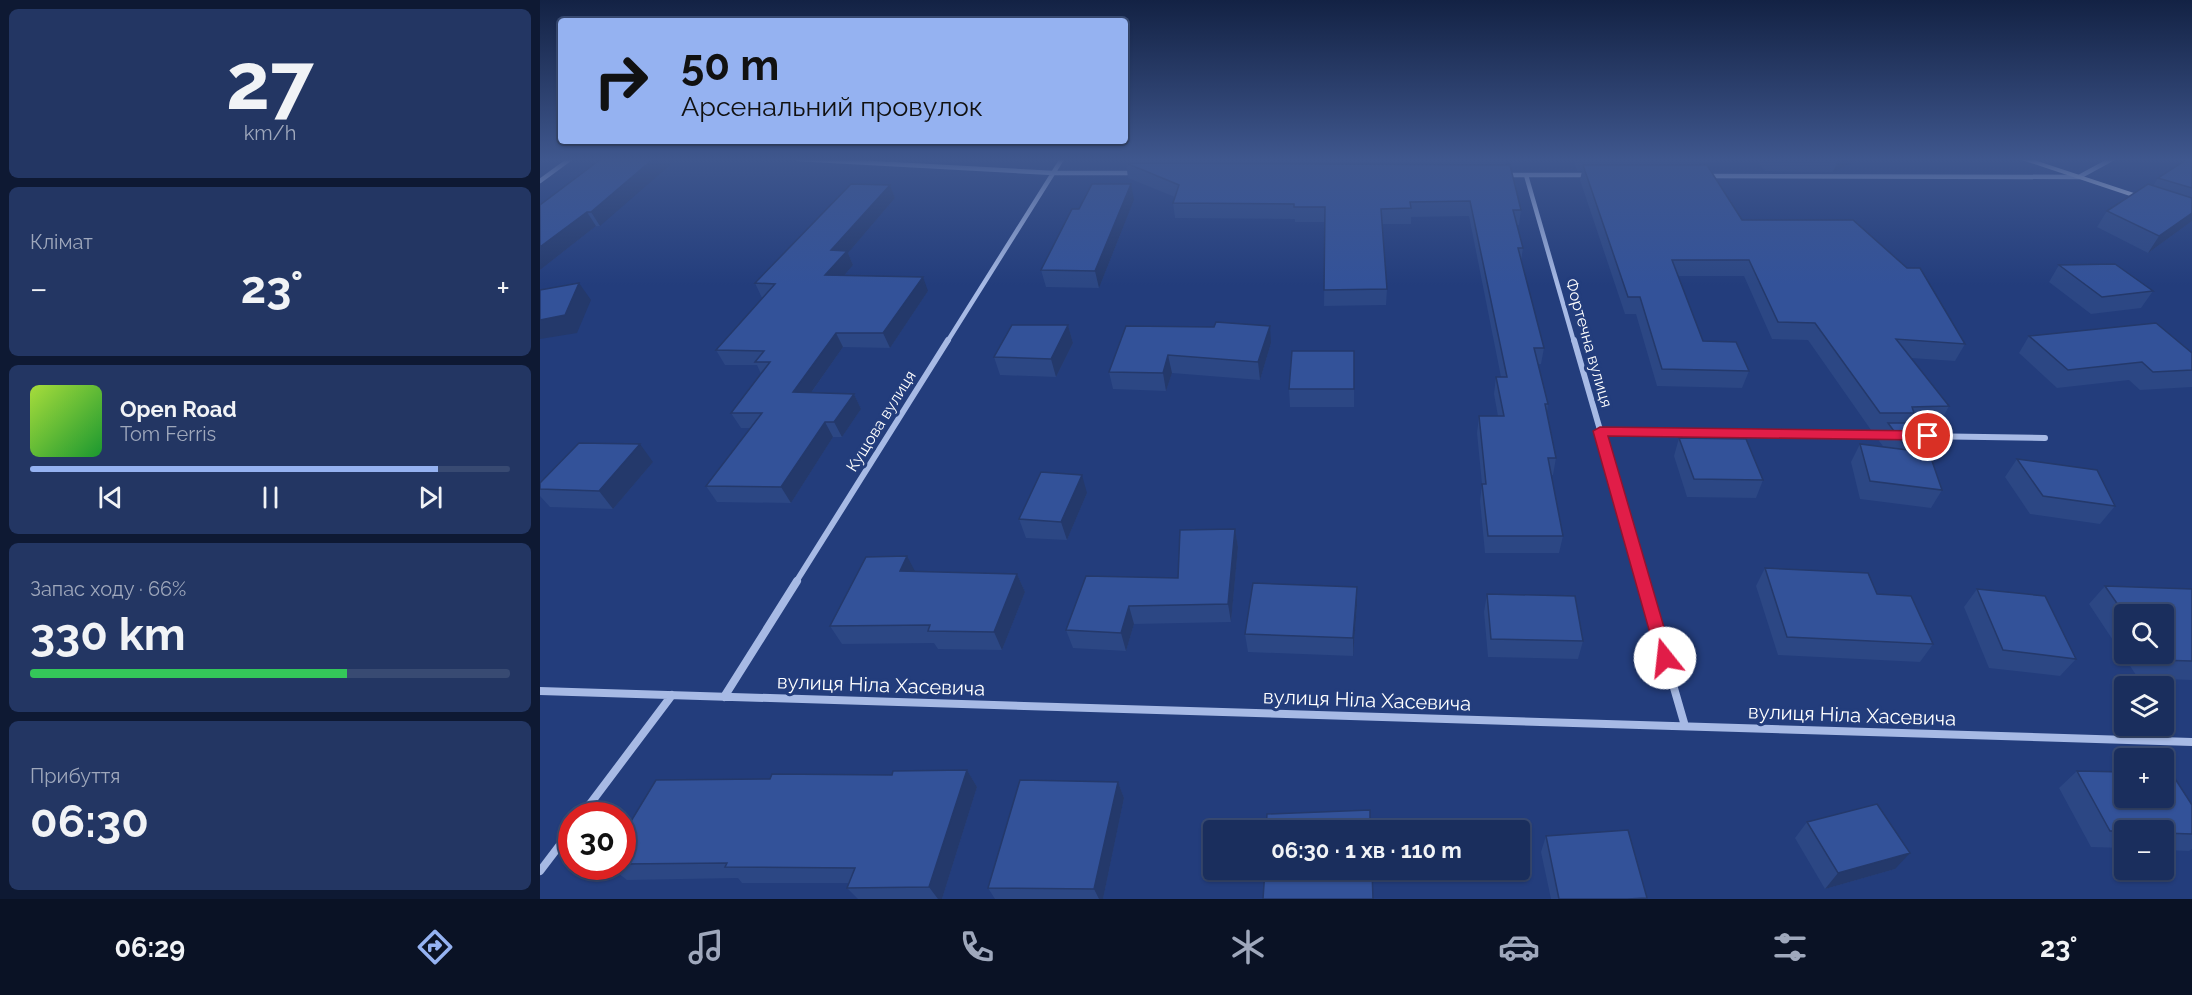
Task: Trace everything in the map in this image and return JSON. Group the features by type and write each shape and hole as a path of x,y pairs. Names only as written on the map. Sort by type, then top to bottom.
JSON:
{"street":[{"name":"Кущова вулиця","path":"724,697 1035,201"},
{"name":"Фортечна вулиця","path":"1534,201 1684,726"},
{"path":"1600,431 1893,435"},
{"path":"1904,436 2045,438"},
{"name":"вулиця Ніла Хасевича","path":"540,692 2192,742"},
{"path":"592,802 672,695"},
{"path":"540,871 558,847"}],"building":[{"path":"545,201 604,201 540,247 540,205"},
{"path":"835,201 876,201 831,250 847,251 825,275 923,277 883,333 836,333 793,392 854,394 834,422 825,422 781,487 706,486 762,413 731,413 770,362 755,362 764,351 716,350 775,284 755,283"},
{"path":"1083,201 1124,201 1095,271 1041,270 1072,209 1079,209"},
{"path":"1174,201 1519,201 1521,210 1513,210 1523,248 1518,248 1544,348 1534,348 1548,404 1545,404 1556,458 1548,458 1563,536 1488,536 1482,484 1486,484 1479,416 1504,416 1496,377 1507,377 1470,201 1410,202 1411,208 1381,209 1387,289 1324,290 1325,207 1294,207 1294,204 1173,203"},
{"path":"1595,201 1730,201 1742,220 1853,220 1907,268 1920,268 1965,344 1896,339 1949,406 1912,407 1914,413 1880,413 1815,323 1778,322 1749,260 1672,260 1703,341 1736,342 1749,371 1662,369 1640,297 1628,297"},
{"path":"2122,201 2192,201 2192,213 2159,236 2107,211"},
{"path":"2115,264 2153,291 2102,297 2059,265"},
{"path":"579,283 565,315 540,320 540,290"},
{"path":"1216,322 1270,326 1258,362 1168,355 1163,373 1109,372 1126,326 1214,327"},
{"path":"2156,323 2192,353 2192,370 2153,372 2142,362 2068,370 2029,336"},
{"path":"1012,325 1068,325 1051,359 994,357"},
{"path":"1292,351 1354,351 1354,389 1289,389"},
{"path":"1888,423 1919,423 1942,490 1870,481 1860,444 1908,450"},
{"path":"1679,438 1746,439 1763,480 1694,479"},
{"path":"579,443 640,444 599,491 540,489 540,483"},
{"path":"2017,459 2097,470 2115,506 2043,496"},
{"path":"1041,472 1082,475 1061,522 1019,519"},
{"path":"1235,529 1228,604 1129,606 1121,633 1066,630 1086,576 1178,578 1180,530"},
{"path":"907,556 900,571 1017,574 994,632 928,631 930,625 830,626 866,557"},
{"path":"1765,568 1868,573 1877,594 1911,596 1933,644 1787,637"},
{"path":"1253,583 1357,587 1353,638 1245,634"},
{"path":"2105,586 2192,589 2192,661 2174,660 2174,604 2117,604"},
{"path":"1977,589 2045,596 2076,659 2003,650"},
{"path":"1487,594 1575,596 1583,641 1491,639"},
{"path":"967,770 929,887 847,888 855,868 725,867 727,863 636,864 636,813 656,780 770,779 772,774 892,775 893,771"},
{"path":"2077,771 2114,772 2114,808 2174,808 2174,777 2192,805 2192,834 2174,833 2174,820 2114,820 2114,831 2110,831"},
{"path":"1020,780 1118,782 1094,889 988,888"},
{"path":"1877,804 1910,853 1838,873 1807,822"},
{"path":"1370,810 1370,820 1267,820 1267,814"},
{"path":"1628,830 1647,898 1559,899 1546,836"},
{"path":"1264,880 1372,880 1373,899 1263,899"}],"route":[{"path":"1665,658 1600,431 1928,436"}]}
